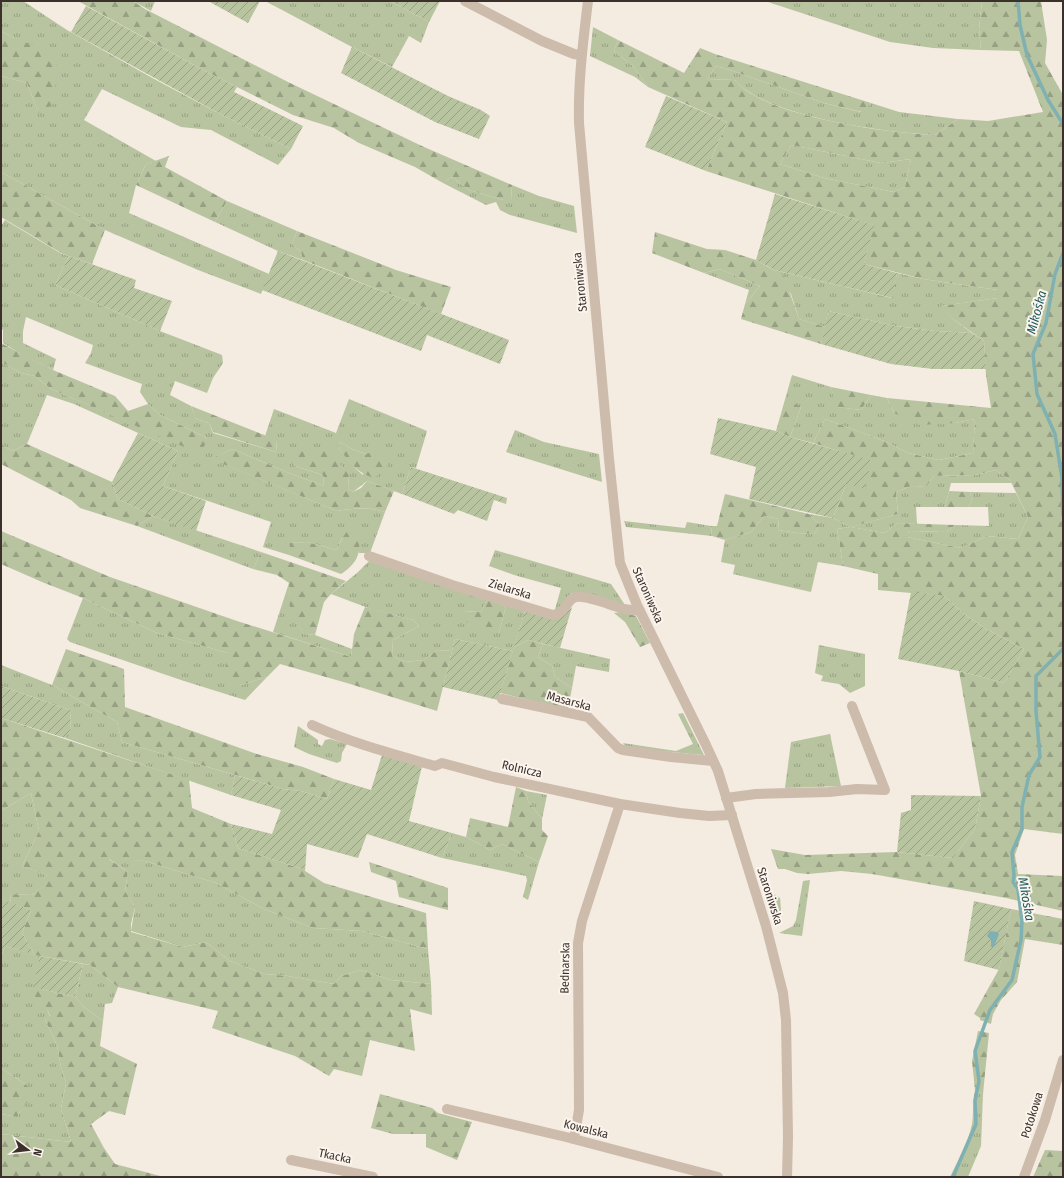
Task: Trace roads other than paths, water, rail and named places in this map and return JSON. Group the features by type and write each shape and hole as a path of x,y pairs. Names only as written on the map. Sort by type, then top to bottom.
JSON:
{"street":[{"path":"465,1 542,41 574,54 582,55"},
{"name":"Staroniwska","path":"588,1 578,98 580,149 620,563 640,611 713,761 732,815 766,926 783,993 786,1020 788,1137 786,1177"},
{"name":"Zielarska","path":"369,556 452,585 553,615 558,615 573,599 577,597 599,601 626,610 640,611"},
{"name":"Masarska","path":"502,699 588,717 618,748 623,750 713,761"},
{"path":"726,798 756,794 829,792 857,789 885,790 852,706"},
{"name":"Rolnicza","path":"312,725 335,736 435,766 442,763 501,778 620,804 709,816 732,815"},
{"name":"Bednarska","path":"574,1139 579,1110 578,943 582,921 620,804"},
{"name":"Potokowa","path":"1024,1177 1046,1120 1063,1060"},
{"name":"Kowalska","path":"447,1109 574,1139 718,1177"},
{"name":"Tkacka","path":"291,1160 373,1177"}],"water":[{"path":"990,931 997,932 999,934 994,947 991,947 991,940 987,936"}],"waterway":[{"path":"1018,1 1020,25 1027,55 1048,100 1063,124"},
{"name":"Mikośka","path":"1063,253 1055,274 1046,323 1033,354 1037,394 1055,434 1062,478 1063,515"},
{"name":"Mikośka","path":"953,1177 976,1124 975,1101 979,1081 975,1051 990,1010 1012,980 1021,940 1022,922 1018,889 1013,882 1012,852 1022,829 1022,807 1029,775 1040,757 1036,711 1036,676 1063,649"}]}
